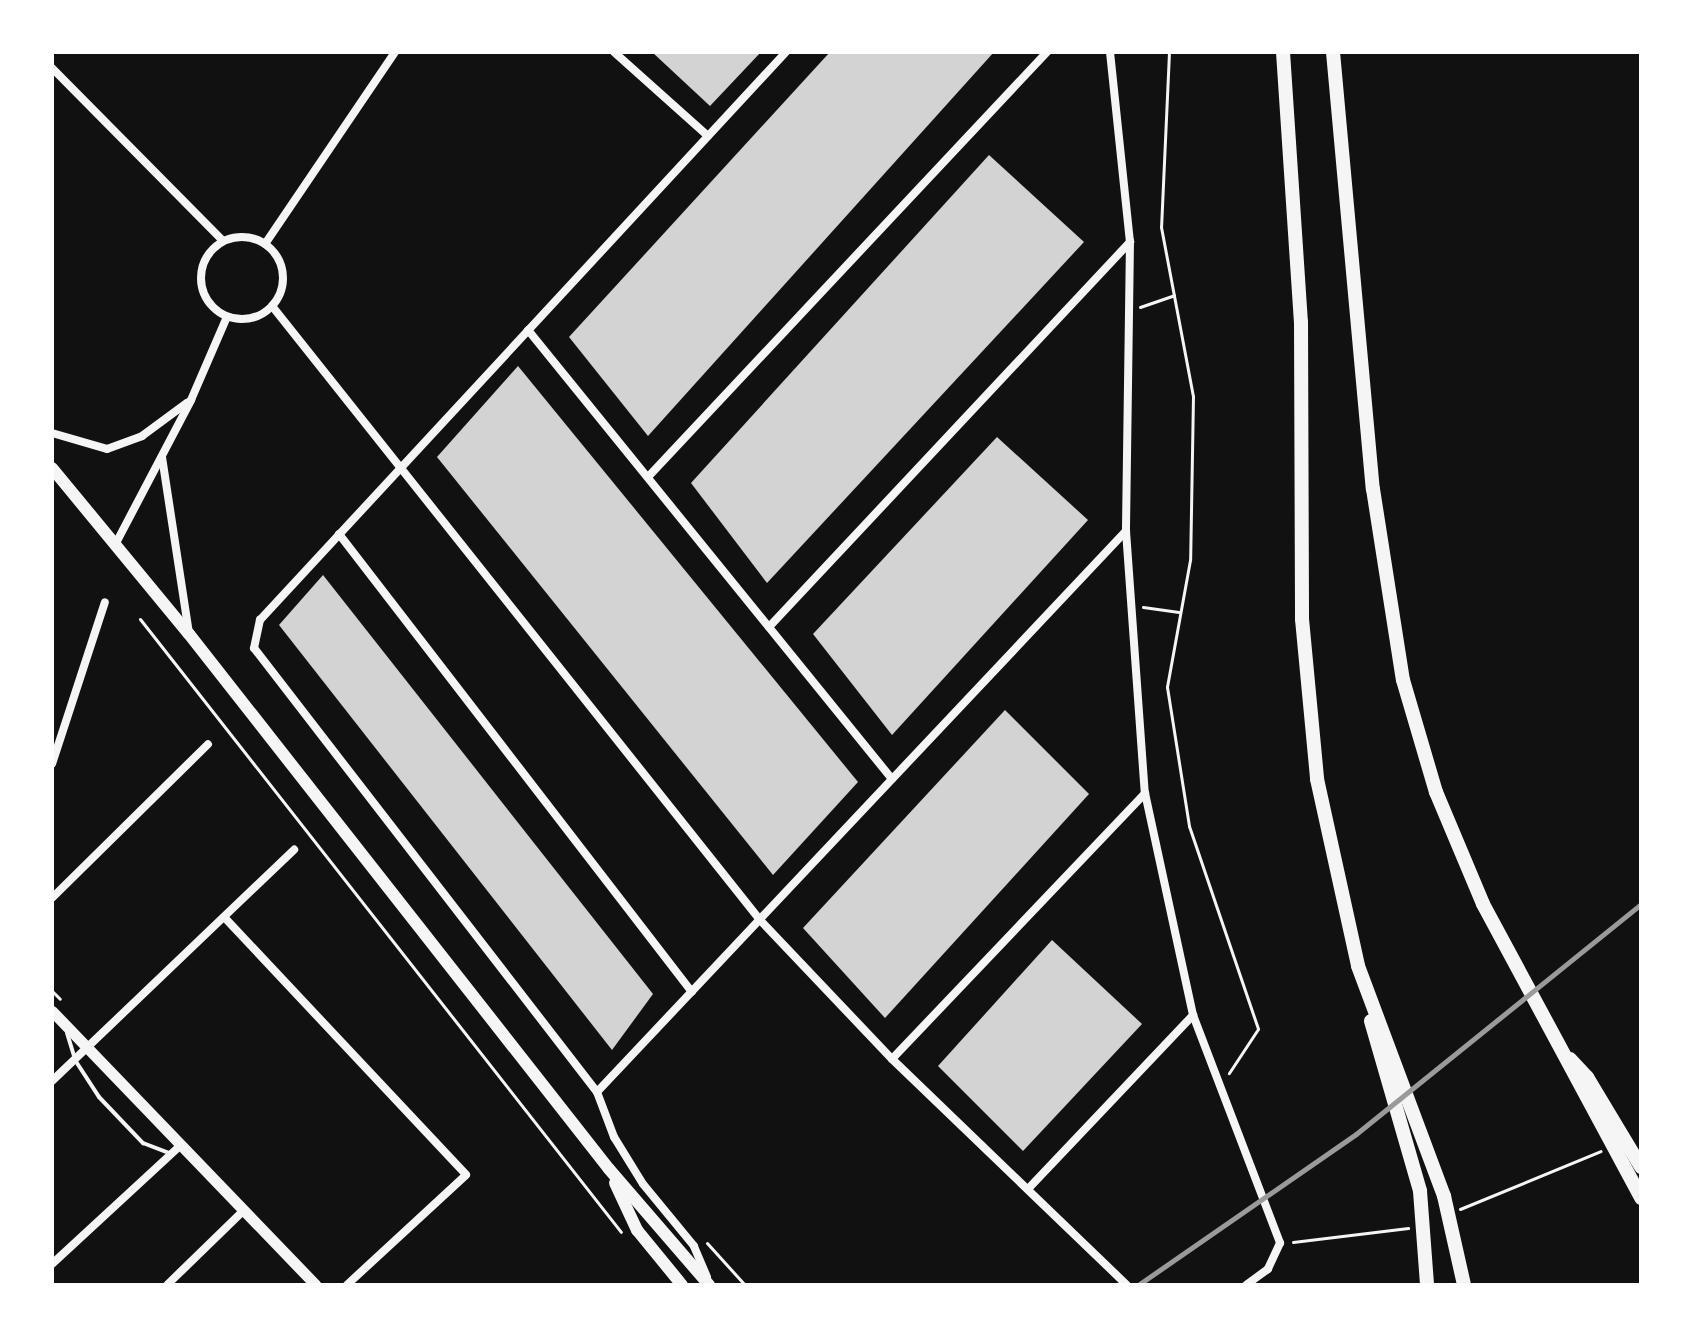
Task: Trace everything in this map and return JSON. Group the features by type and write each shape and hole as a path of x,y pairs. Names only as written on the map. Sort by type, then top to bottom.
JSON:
{"highway":[{"path":"1283,52 1301,322 1306,690 1329,852 1386,1084 1420,1191 1427,1283"},
{"path":"1333,52 1373,489 1393,635 1436,792 1520,974 1641,1198"},
{"path":"52,468 189,634 609,1169 710,1285"},
{"path":"1358,966 1444,1196 1463,1280"},
{"path":"1564,1053 1587,1077 1641,1167"},
{"path":"609,1169 637,1230 682,1285"}],"main road":[{"path":"52,1011 316,1285"}],"street":[{"path":"265,244 395,52"},
{"path":"614,52 708,136"},
{"path":"710,1285 694,1246 643,1184 614,1137 597,1092 254,648 260,620 786,52"},
{"path":"648,477 1047,52"},
{"path":"1110,52 1130,241 1126,531 1145,793 1193,1015 1280,1243 1268,1269 1246,1285"},
{"path":"52,68 223,241"},
{"path":"242,236 265,244 283,273 283,287 272,306 253,318 227,317 205,299 200,282 208,254 223,241 242,236"},
{"path":"769,627 1130,241"},
{"path":"272,306 760,920 892,1059 1126,1284"},
{"path":"115,545 191,400 227,317"},
{"path":"528,330 892,779"},
{"path":"52,433 107,449 142,436 191,400"},
{"path":"162,457 189,634"},
{"path":"597,1092 1126,531"},
{"path":"339,534 692,992"},
{"path":"52,764 105,602"},
{"path":"52,898 208,744"},
{"path":"892,1059 1145,793"},
{"path":"52,1081 294,850"},
{"path":"225,918 466,1175 347,1285"},
{"path":"1028,1189 1193,1015"},
{"path":"52,1264 181,1145"},
{"path":"167,1285 244,1210"}],"lane":[{"path":"64,1023 75,1060 99,1097 143,1143 172,1154"}],"path":[{"path":"1169,52 1161,227 1193,396 1190,560 1167,687 1189,826 1258,1029 1220,1086"},
{"path":"1129,310 1174,295"},
{"path":"1132,605 1181,612"},
{"path":"140,619 624,1236"},
{"path":"1449,1213 1614,1145"},
{"path":"1280,1243 1395,1233 1422,1223"}],"building":[{"path":"652,52 761,52 710,106"},
{"path":"830,52 994,52 648,436 569,337"},
{"path":"989,155 1084,242 767,583 691,483"},
{"path":"518,366 858,782 773,875 437,457"},
{"path":"997,437 1088,520 892,735 813,634"},
{"path":"323,575 653,994 612,1050 279,625"},
{"path":"1005,710 1089,794 885,1018 803,928"},
{"path":"1052,940 1142,1024 1023,1151 938,1066"}],"railway":[{"path":"1138,1285 1356,1134 1641,904"}]}
